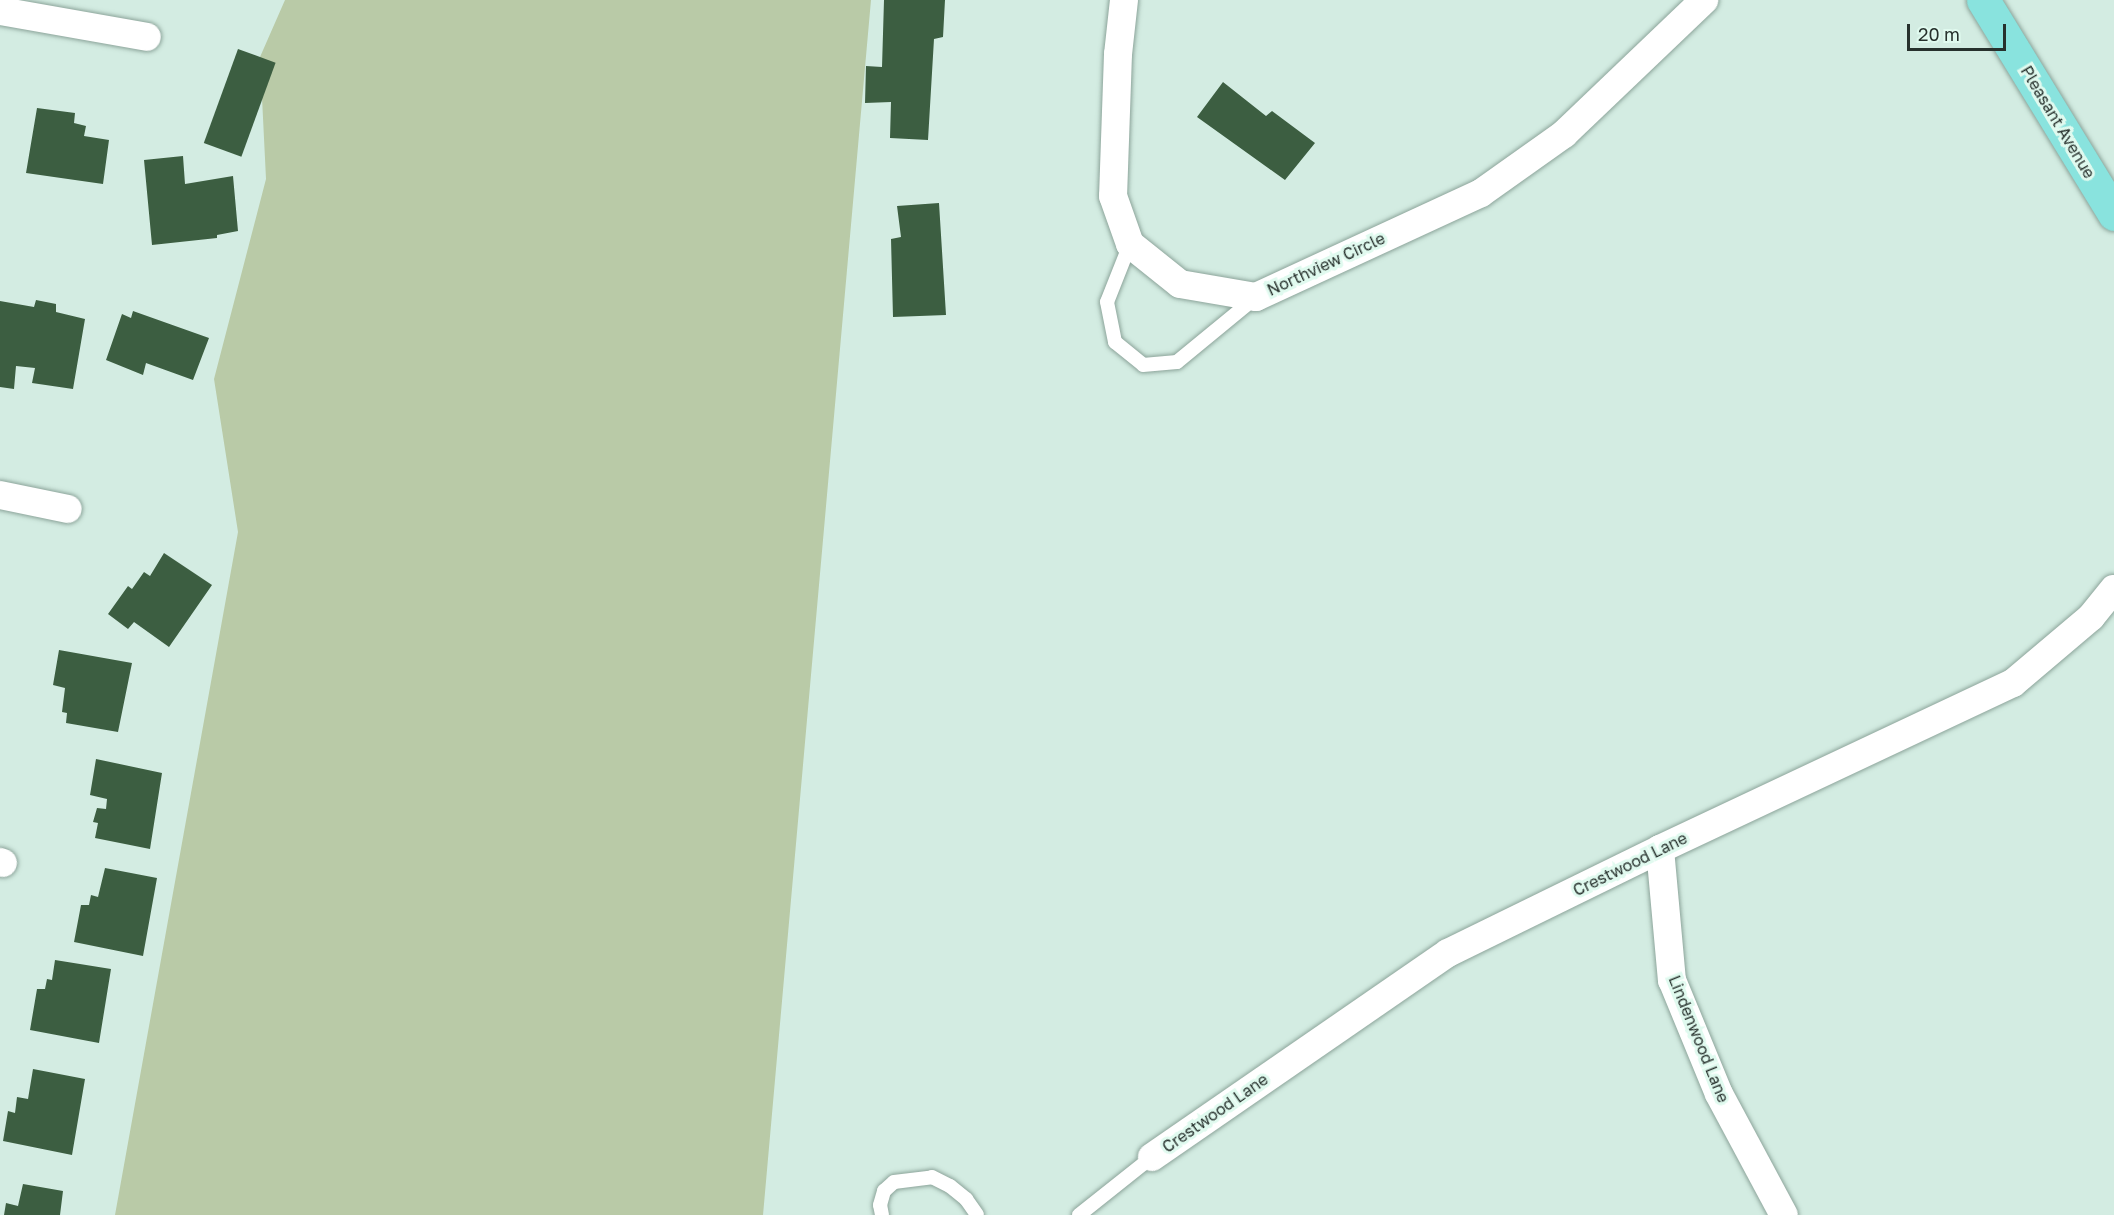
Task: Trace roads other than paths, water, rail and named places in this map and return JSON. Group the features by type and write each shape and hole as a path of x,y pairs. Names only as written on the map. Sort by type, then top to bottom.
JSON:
{"main road":[{"name":"Pleasant Avenue","path":"1983,0 2114,214"}],"street":[{"path":"1124,0 1118,54 1113,196 1130,244"},
{"name":"Northview Circle","path":"1130,244 1180,284 1256,297 1481,193 1564,134 1704,0"},
{"path":"0,11 147,37"},
{"path":"0,495 68,509"},
{"name":"Crestwood Lane","path":"1152,1157 1448,953 1660,849 2013,683 2091,617 2114,589"},
{"name":"Lindenwood Lane","path":"1660,849 1672,980 1719,1094 1784,1215"}],"lane":[{"path":"1130,244 1107,302 1115,342 1143,365 1177,362 1256,297"},
{"path":"1079,1215 1152,1157"},
{"path":"882,1215 880,1205 884,1191 894,1182 932,1177 950,1186 966,1199 977,1215"}]}
